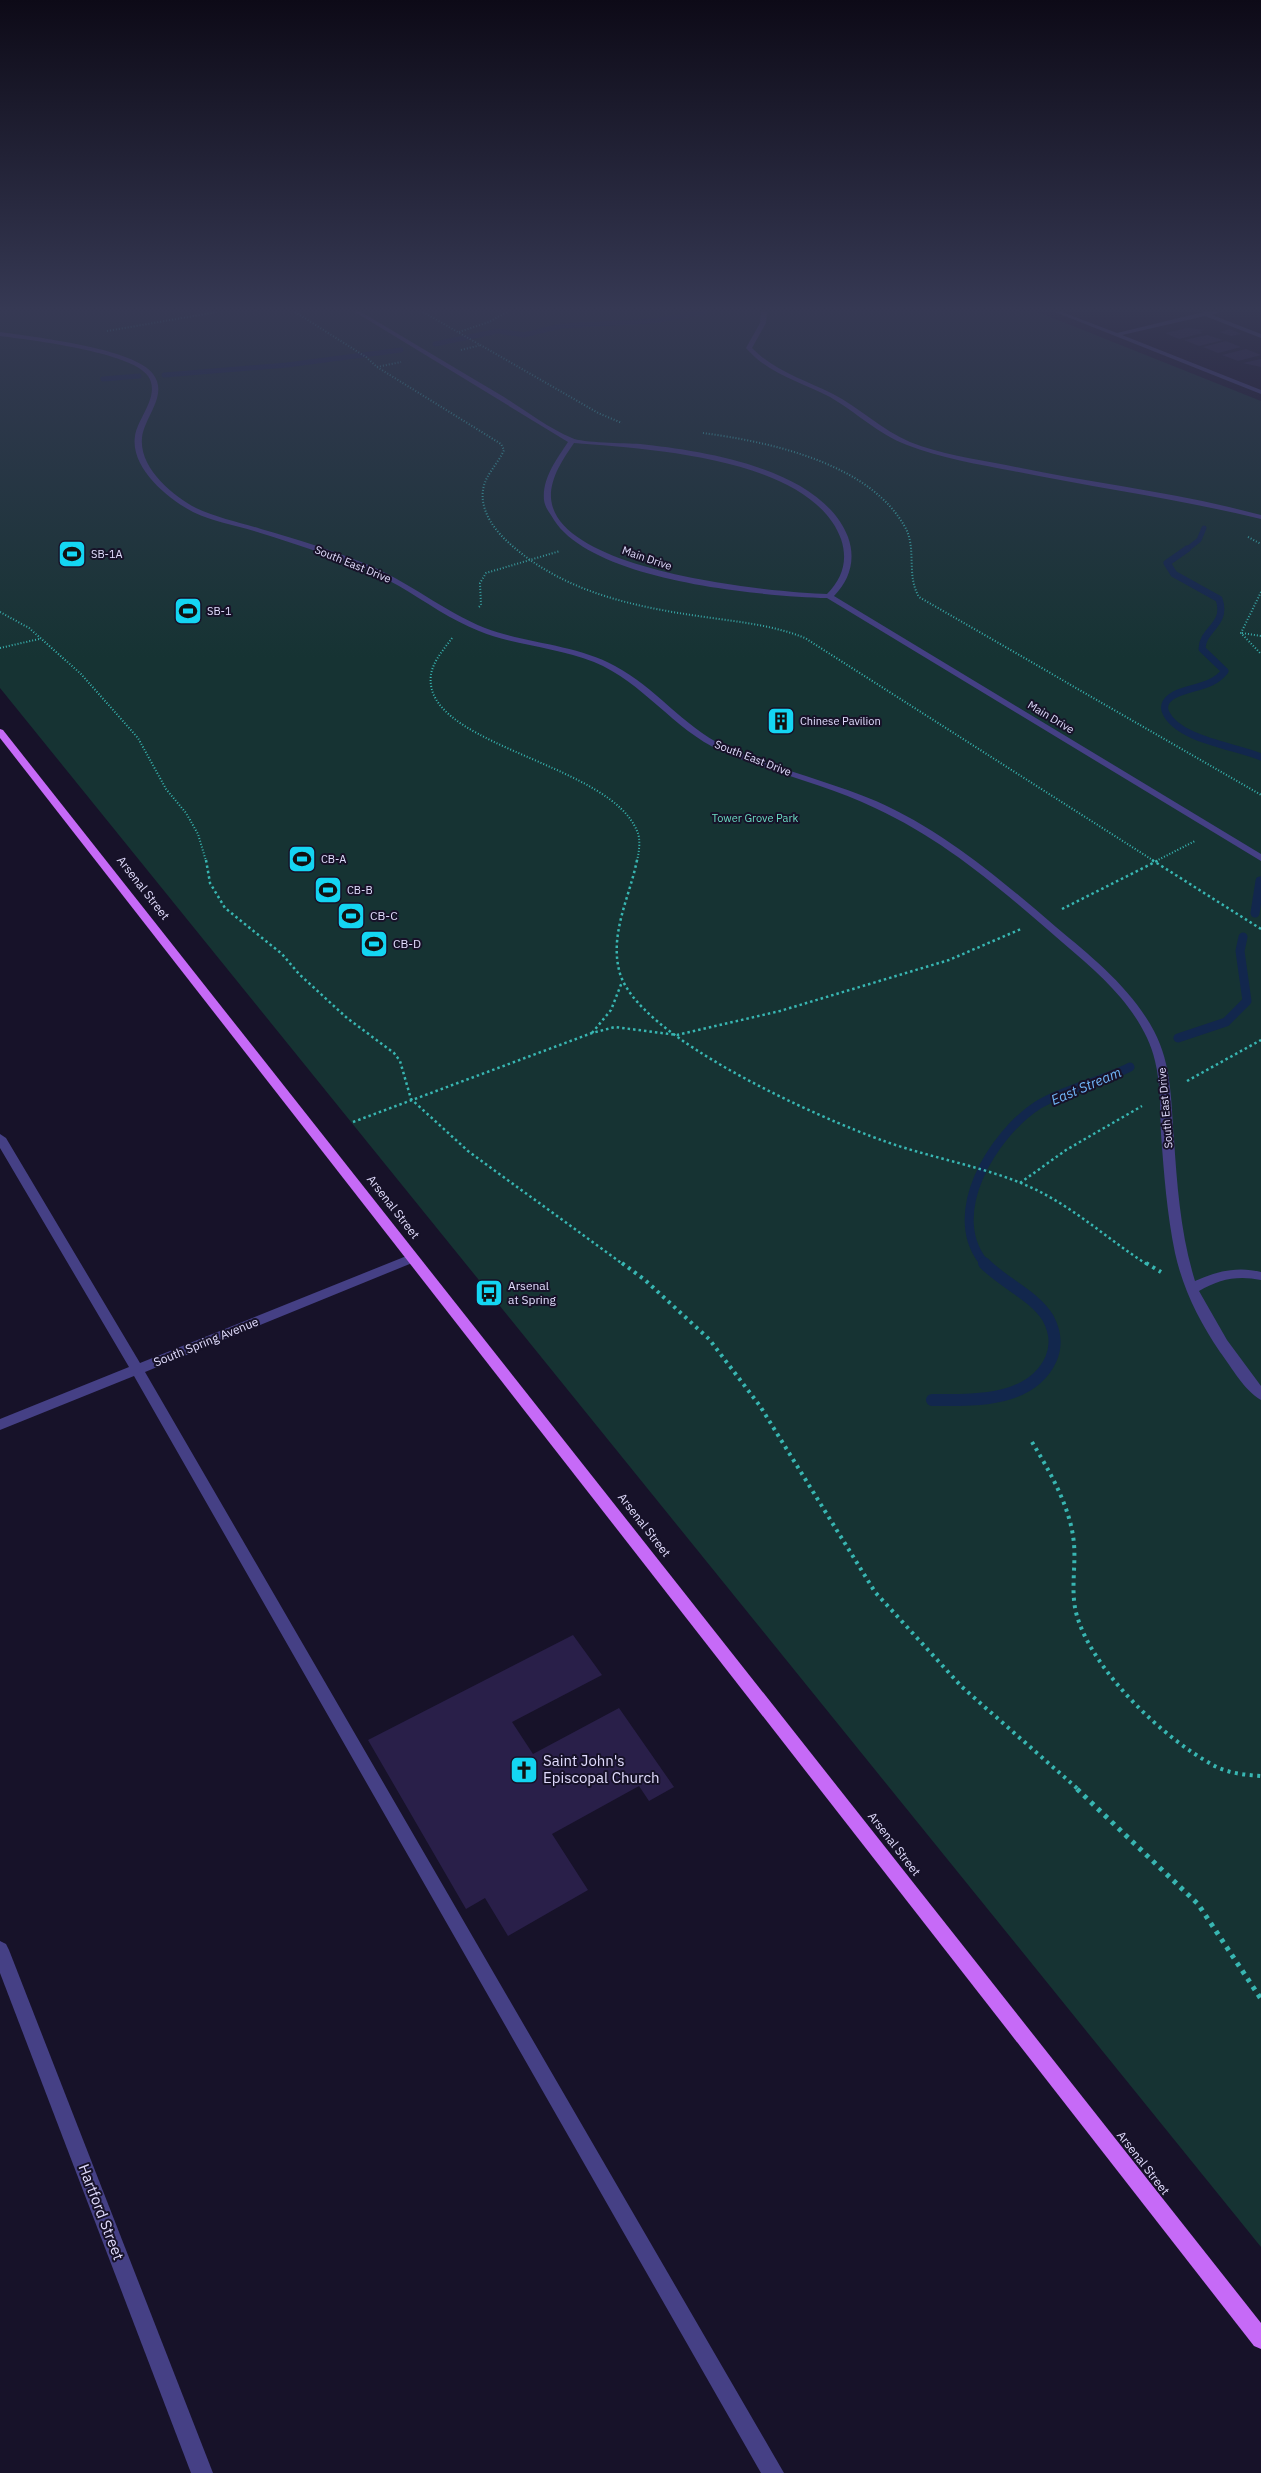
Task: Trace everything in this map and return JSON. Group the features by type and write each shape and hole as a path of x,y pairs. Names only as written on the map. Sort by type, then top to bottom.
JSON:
{"main road":[{"name":"Arsenal Street","path":"0,732 1261,2339"}],"street":[{"name":"South East Drive","path":"141,427 137,445 141,456 163,488 185,505 210,517 316,548 373,570 465,621 496,634 602,662 638,683 692,731 716,746 848,792 929,831 990,873 1111,980 1134,1008 1150,1033 1161,1062 1174,1207 1192,1289 1212,1327 1261,1394"},
{"path":"549,427 572,441 659,448 704,456 751,468 796,486 819,502 835,518 846,540 848,560 842,582 829,596"},
{"path":"879,427 894,437 929,450 1261,517"},
{"name":"Main Drive","path":"572,441 554,468 547,491 549,508 561,528 585,545 621,562 668,578 737,590 803,597 829,596 1261,858"},
{"path":"0,1138 137,1370 773,2473"},
{"name":"South Spring Avenue","path":"0,1426 413,1258"},
{"path":"1192,1289 1207,1279 1233,1274 1261,1276"},
{"name":"Hartford Street","path":"0,1950 202,2473"}],"path":[{"path":"475,427 504,447 502,455 488,474 482,493 492,527 527,560 553,575 605,597 691,616 782,628 805,638 1261,929"},
{"path":"699,432 738,438 789,451 830,466 864,485 888,504 906,528 911,543 913,571 911,580 919,597 1261,795"},
{"path":"585,545 486,573 480,583 481,605 465,621 435,658 429,672 431,687 439,703 450,716 482,738 551,767 596,790 632,820 639,832 641,844 638,859 614,942 622,982 620,996 606,1019 592,1033"},
{"path":"1241,633 1261,592"},
{"path":"0,612 29,628 90,683 138,738 166,789 186,813 198,834 203,846 210,883 225,908 282,954 299,974 347,1018 394,1053 400,1061 411,1100 468,1150 645,1280 709,1339 760,1406 875,1592 962,1687 1066,1778 1198,1904 1261,1999"},
{"path":"1241,633 1261,636"},
{"path":"1241,633 1261,654"},
{"path":"0,648 39,638"},
{"path":"353,1122 592,1033 615,1027 677,1035 780,1011 896,978 949,960 1042,919 1215,830"},
{"path":"622,982 648,1012 677,1035 721,1064 819,1115 868,1136 975,1167 1020,1183 1087,1220 1153,1268 1192,1289"},
{"path":"1020,1183 1066,1150 1261,1040"},
{"path":"1032,1442 1064,1508 1074,1541 1076,1614 1086,1644 1124,1693 1165,1729 1215,1766 1261,1776"}],"green space":[{"name":"Tower Grove Park","path":"0,427 1261,427 1261,2247 0,688"}],"building":[{"name":"Chinese Pavilion","path":"781,713 795,724 781,728 766,717"},
{"name":"Saint John's Episcopal Church","path":"573,1635 602,1675 512,1722 533,1754 619,1708 674,1787 649,1801 639,1786 552,1834 588,1890 508,1936 485,1898 466,1909 368,1740"}],"waterway":[{"name":"East Stream","path":"1185,551 1199,540 1204,528"},
{"name":"East Stream","path":"1187,549 1167,563 1174,574 1219,599 1221,608 1218,621 1206,636 1202,649 1225,671 1220,677 1208,684 1171,697 1166,702 1166,713 1183,730 1195,736 1261,757"},
{"name":"East Stream","path":"1255,913 1260,881"},
{"name":"East Stream","path":"1178,1038 1226,1022 1247,1001 1240,951 1243,937"},
{"name":"East Stream","path":"986,1264 974,1245 969,1223 971,1200 990,1155 1021,1118 1038,1105 1072,1089 1130,1067"},
{"name":"East Stream","path":"932,1400 982,1399 1015,1391 1030,1384 1042,1373 1051,1359 1054,1349 1054,1338 1048,1318 1027,1296 986,1264"}],"place":[{"name":"SB-1A","path":"72,554"},
{"name":"SB-1","path":"188,611"},
{"name":"Chinese Pavilion","path":"781,721"},
{"name":"CB-A","path":"302,859"},
{"name":"CB-B","path":"328,890"},
{"name":"CB-C","path":"351,916"},
{"name":"CB-D","path":"374,944"},
{"name":"Arsenal at Spring","path":"489,1293"},
{"name":"Saint John's Episcopal Church","path":"524,1770"}]}
